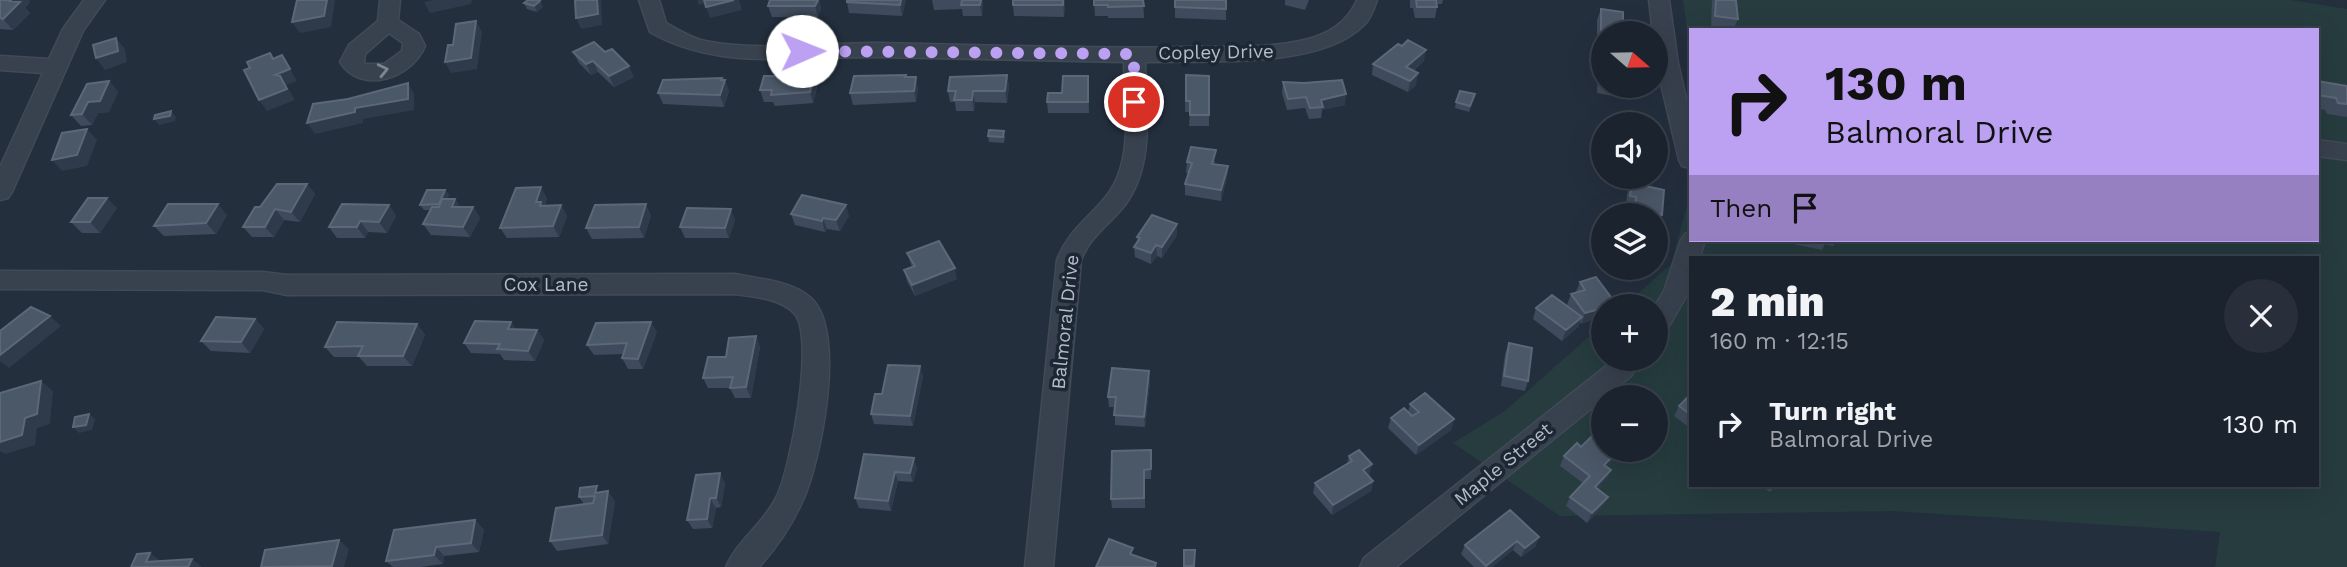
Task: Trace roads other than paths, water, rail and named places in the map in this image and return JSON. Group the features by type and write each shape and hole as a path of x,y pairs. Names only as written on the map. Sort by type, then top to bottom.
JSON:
{"street":[{"path":"0,192 73,29 95,0"},
{"path":"388,23 390,0"},
{"name":"Copley Drive","path":"649,0 657,27 681,41 704,48 754,52 888,50 1134,54 1265,52 1320,44 1336,37 1360,19 1367,0"},
{"path":"1660,0 1662,21"},
{"name":"Balmoral Drive","path":"1040,567 1069,260 1074,244 1120,194 1130,176 1134,144 1134,54"},
{"path":"0,63 56,67"},
{"path":"1668,63 1689,66"},
{"path":"1668,67 1689,156"},
{"path":"2319,148 2347,152"},
{"path":"1668,306 1676,293 1692,242"},
{"name":"Cox Lane","path":"0,280 263,281 287,285 735,284 783,293 808,311 816,330 814,390 800,475 792,496 766,536 740,567"},
{"name":"Maple Street","path":"1374,567 1619,371"}]}
